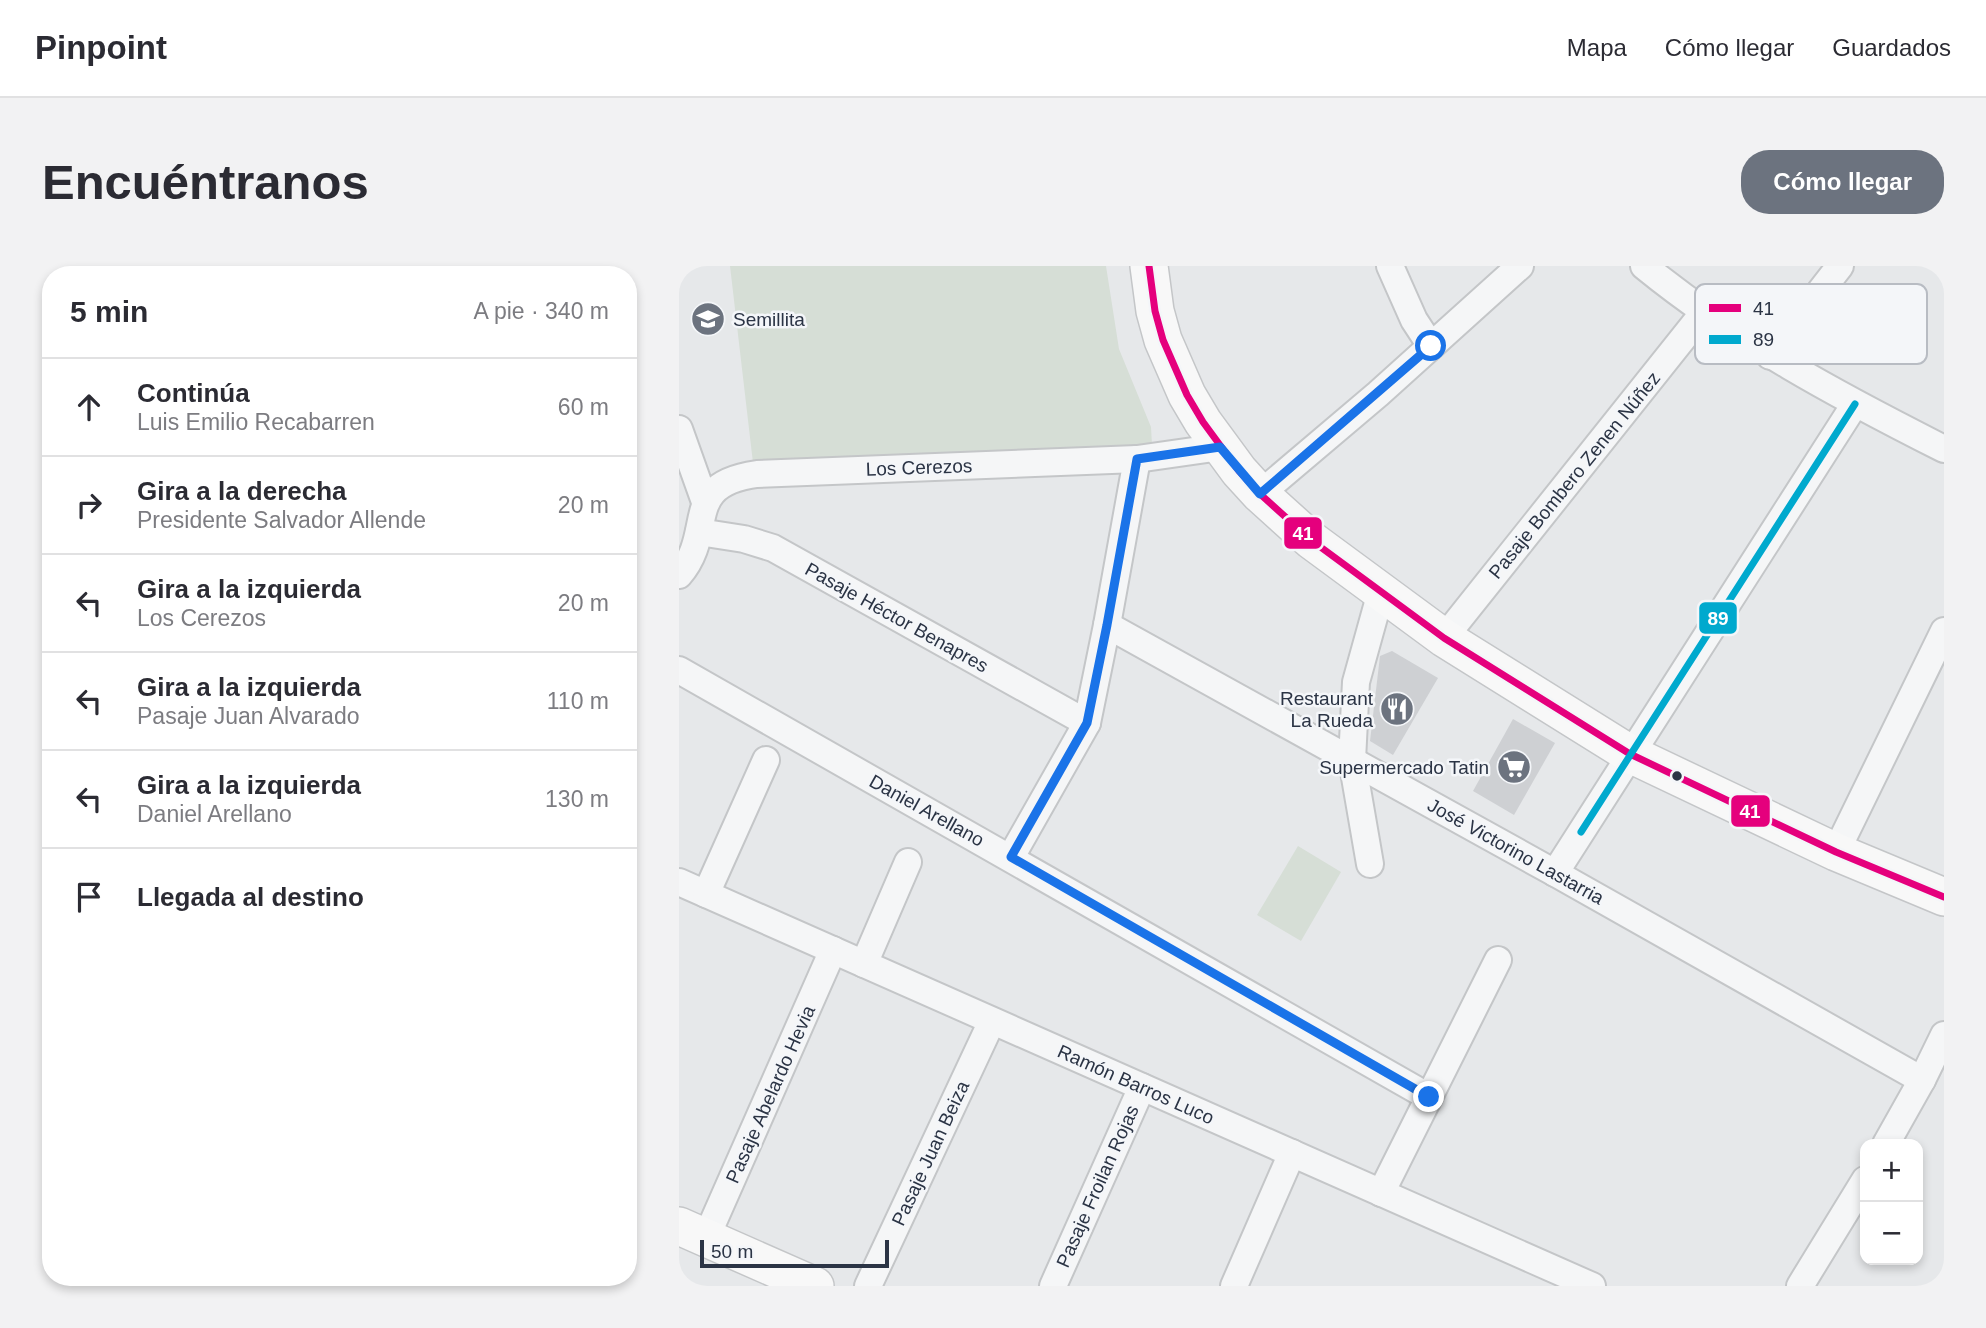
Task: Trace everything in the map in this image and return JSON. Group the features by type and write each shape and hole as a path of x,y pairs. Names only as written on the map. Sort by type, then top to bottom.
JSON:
{"main road":[{"path":"1149,266 1155,311 1174,368 1187,395 1220,447 1260,494 1311,540 1444,638 1630,754 1836,852 1944,897"},
{"path":"693,1232 815,1286"}],"street":[{"path":"1390,266 1414,320 1431,346"},
{"path":"1260,494 1520,266"},
{"path":"1644,266 1695,305"},
{"path":"1826,284 1840,266"},
{"name":"Pasaje Bombero Zenen Núñez","path":"1444,638 1695,323"},
{"path":"1784,364 1944,449"},
{"path":"1555,873 1855,404"},
{"path":"679,429 705,502 692,557 679,575"},
{"name":"Los Cerezos","path":"705,502 711,493 727,480 757,474 1137,459 1220,447"},
{"path":"1011,857 1087,723 1137,459"},
{"path":"679,488 705,502"},
{"name":"Pasaje Héctor Benapres","path":"699,532 744,539 773,548 1087,723"},
{"path":"1370,864 1352,760 1356,682 1381,592"},
{"name":"José Victorino Lastarria","path":"1107,625 1922,1080"},
{"path":"1836,852 1944,631"},
{"name":"Daniel Arellano","path":"679,670 1429,1097"},
{"path":"687,890 766,760"},
{"path":"864,964 908,862"},
{"name":"Ramón Barros Luco","path":"687,890 833,950 1592,1286"},
{"name":"Pasaje Abelardo Hevia","path":"693,1232 833,950"},
{"path":"1381,1193 1498,960"},
{"name":"Pasaje Juan Beiza","path":"868,1286 992,1021"},
{"path":"1889,1139 1944,1035"},
{"name":"Pasaje Froilan Rojas","path":"1053,1286 1142,1087"},
{"path":"1234,1286 1292,1153"},
{"path":"1800,1286 1860,1188"}],"shaded area":[{"path":"730,266 1106,266 1119,349 1151,427 1152,445 753,463"},
{"path":"1298,846 1341,872 1301,941 1257,915"}],"building":[{"name":"Restaurant La Rueda","path":"1392,651 1438,678 1393,755 1370,741 1380,656"},
{"name":"Supermercado Tatin","path":"1513,719 1555,743 1514,815 1473,791"}],"transit line":[{"name":"41","path":"1149,266 1155,311 1163,340 1187,395 1239,471 1311,540 1444,638 1630,754 1836,852 1944,897"},
{"name":"89","path":"1581,832 1855,404"}],"place":[{"name":"Semillita","path":"708,319"},
{"name":"Restaurant La Rueda","path":"1397,709"},
{"name":"Supermercado Tatin","path":"1514,767"}],"route":[{"path":"1429,1097 1011,857 1087,723 1137,459 1220,447 1260,494 1431,346"}]}
